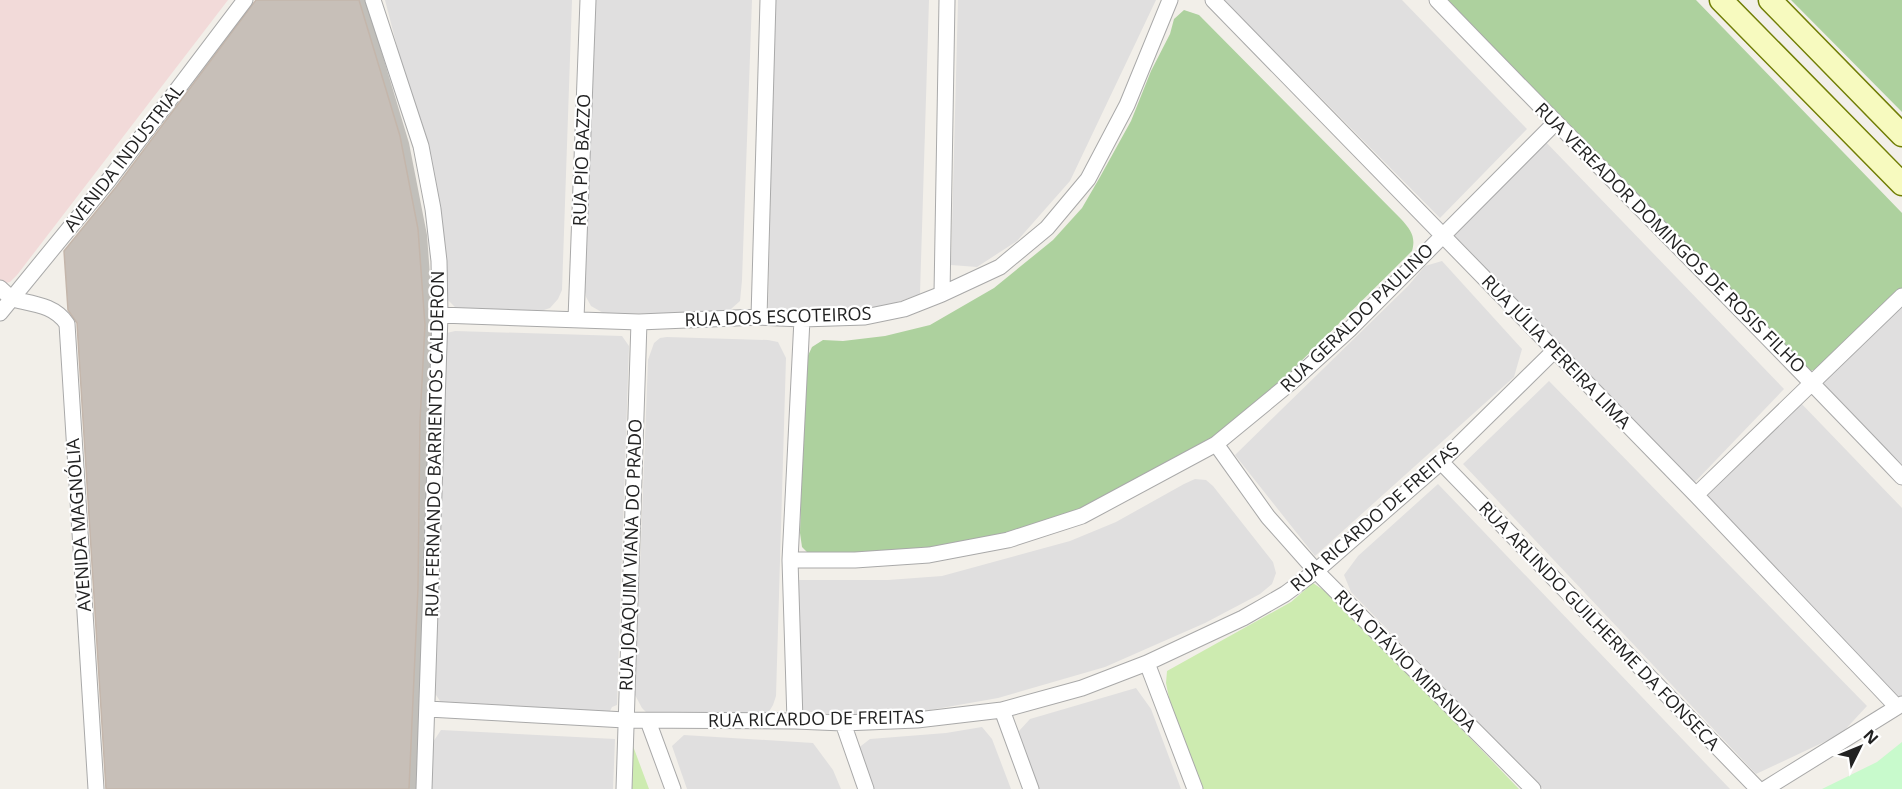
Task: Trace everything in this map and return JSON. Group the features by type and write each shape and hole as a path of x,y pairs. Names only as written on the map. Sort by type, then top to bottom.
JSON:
{"street":[{"name":"AVENIDA INDUSTRIAL","path":"0,313 108,181 245,0"},
{"name":"RUA FERNANDO BARRIENTOS CALDERON","path":"373,0 421,146 433,209 439,261 440,315 424,789"},
{"name":"RUA PIO BAZZO","path":"576,319 588,0"},
{"path":"759,317 768,0"},
{"path":"942,294 947,0"},
{"name":"RUA DOS ESCOTEIROS","path":"440,315 639,322 759,317 802,319 865,317 904,309 942,294 1000,267 1047,228 1088,179 1127,105 1170,0"},
{"name":"RUA JÚLIA PEREIRA LIMA","path":"1213,0 1900,705"},
{"name":"RUA VEREADOR DOMINGOS DE ROSIS FILHO","path":"1437,0 1555,123 1813,383 1902,477"},
{"path":"1721,0 1902,184"},
{"path":"1770,0 1902,135"},
{"name":"RUA GERALDO PAULINO","path":"790,560 855,560 929,555 1008,540 1082,516 1216,444 1295,379 1349,330 1555,123"},
{"path":"0,288 12,299"},
{"path":"1696,495 1902,296"},
{"name":"AVENIDA MAGNÓLIA","path":"12,299 49,308 61,315 67,324 96,789"},
{"path":"795,721 790,560 802,319"},
{"name":"RUA JOAQUIM VIANA DO PRADO","path":"624,789 639,322"},
{"name":"RUA RICARDO DE FREITAS","path":"428,709 625,720 843,723 917,720 1002,710 1082,688 1147,663 1243,618 1285,594 1316,571 1441,462 1554,351"},
{"name":"RUA OTÁVIO MIRANDA","path":"1216,444 1268,517 1316,571 1533,789"},
{"name":"RUA ARLINDO GUILHERME DA FONSECA","path":"1441,462 1758,789"},
{"path":"1147,663 1195,789"},
{"path":"1765,789 1900,705"},
{"path":"1002,710 1031,789"},
{"path":"648,720 673,789"},
{"path":"843,723 866,789"}],"shaded area":[{"path":"0,0 228,0 17,275 10,282 2,284 0,281"},
{"path":"385,0 572,0 562,290 550,308 529,312 456,308 446,298 423,147"},
{"path":"595,0 752,0 742,280 740,301 731,309 719,313 605,314 591,306 586,297 584,285"},
{"path":"775,0 929,0 920,294 861,315 768,310"},
{"path":"958,0 1156,0 1070,181 1017,241 977,267 951,265"},
{"path":"1224,0 1402,0 1527,129 1440,218"},
{"path":"1541,137 1784,389 1692,485 1442,235"},
{"path":"1442,261 1522,349 1514,377 1315,556 1235,455 1408,286 1425,266"},
{"path":"1902,296 1902,477 1813,383"},
{"path":"455,331 622,336 629,346 617,705 612,707 608,715 442,704 436,695 436,573 444,342 447,333"},
{"path":"660,338 768,340 778,342 786,358 776,696 767,715 649,715 635,695 648,360 654,343"},
{"path":"1549,381 1867,706 1841,734 1756,774 1463,464"},
{"path":"1797,399 1902,508 1902,704 1696,495"},
{"path":"1195,479 1206,480 1213,486 1273,562 1276,573 1272,584 1260,594 1205,623 1105,667 998,698 930,710 859,716 800,711 797,580 888,580 942,576 1070,541 1116,522"},
{"path":"1438,484 1730,789 1543,789 1351,592 1344,575 1358,556"},
{"path":"1136,688 1151,709 1181,789 1036,789 1019,743 1019,731 1030,719"},
{"path":"982,727 992,739 1011,789 872,789 857,749 870,739 946,733"},
{"path":"441,730 615,739 613,789 428,789 431,745"},
{"path":"684,735 813,743 833,770 841,789 687,789 672,746"}],"green space":[{"path":"1434,0 1696,0 1902,213 1902,289 1816,369 1808,372"},
{"path":"1791,0 1902,0 1902,112"},
{"path":"1184,10 1199,15 1401,219 1412,234 1412,251 1261,401 1211,440 1080,514 929,554 808,553 802,547 800,533 805,362 812,347 823,340 843,341 885,336 930,325 994,288 1053,240 1082,208 1100,177 1131,121 1151,71 1170,34 1174,19"},
{"path":"1313,583 1338,600 1519,789 1199,789 1169,698 1166,683 1167,671 1291,602"},
{"path":"1902,742 1902,789 1822,789 1877,762"},
{"path":"633,746 649,789 632,789"}],"building":[{"path":"256,0 359,0 400,136 418,229 425,325 420,421 418,588 409,789 106,789 77,323 68,310 64,251 116,187"}]}
